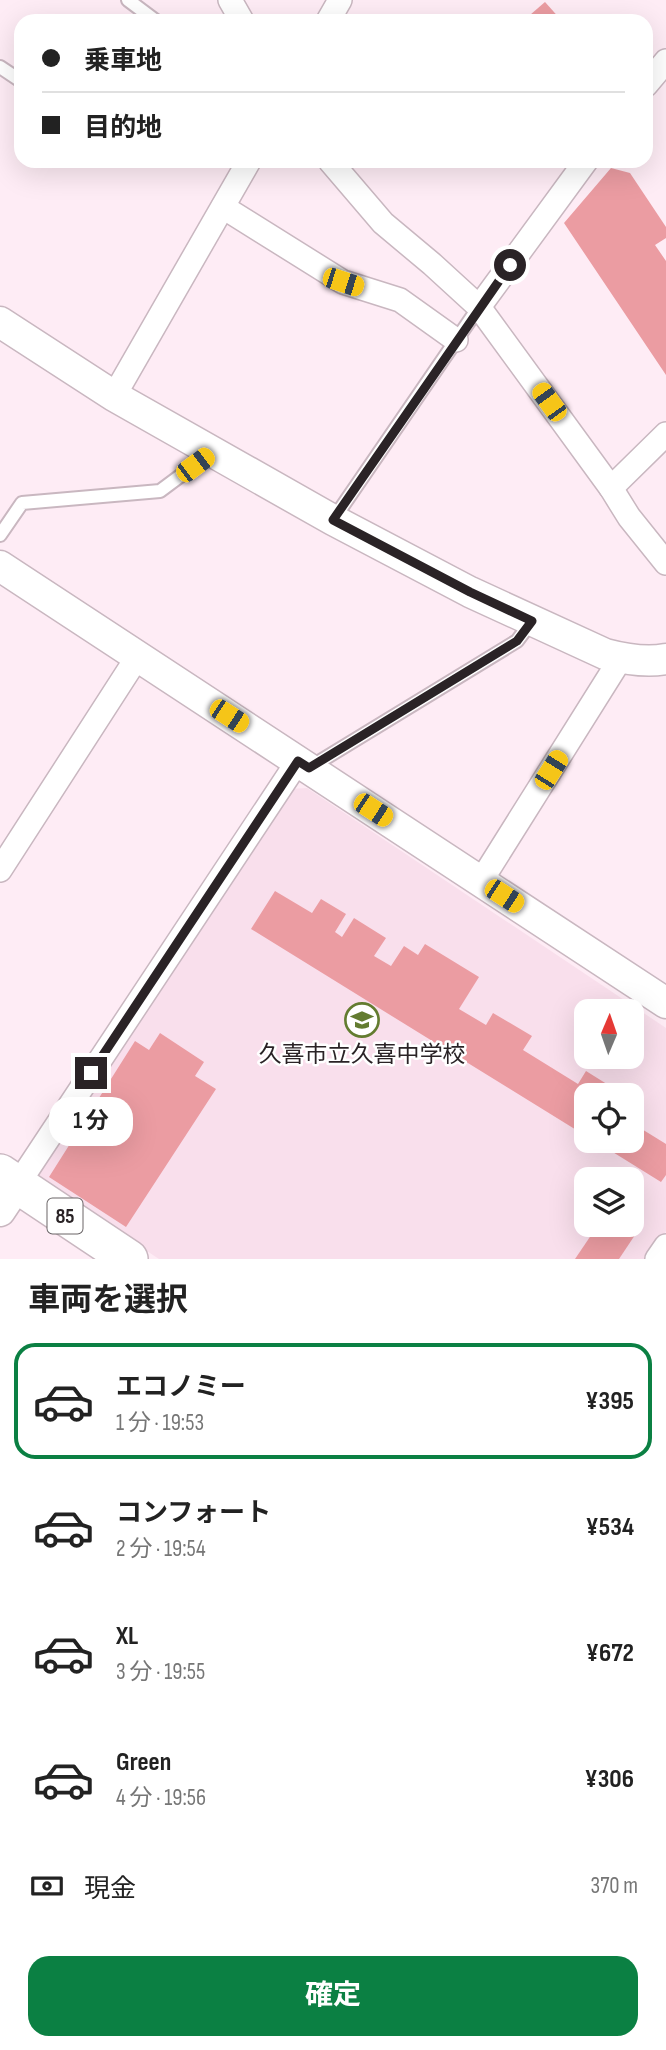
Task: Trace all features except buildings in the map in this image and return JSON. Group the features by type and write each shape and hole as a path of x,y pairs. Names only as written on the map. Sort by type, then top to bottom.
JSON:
{"main road":[{"name":"85","path":"6,1189 129,1259"}],"street":[{"path":"653,77 666,61"},
{"path":"114,396 245,168"},
{"path":"336,168 383,223 479,307 611,488 629,517 666,563"},
{"path":"479,307 581,168"},
{"path":"223,207 343,282 400,300 456,340"},
{"path":"0,322 114,396 333,520 470,592 605,654 656,661 666,659"},
{"path":"611,488 666,435"},
{"path":"0,566 666,1003"},
{"path":"0,870 138,656"},
{"path":"481,881 621,658"},
{"path":"6,1189 303,764"},
{"path":"657,1259 666,1246"}],"lane":[{"path":"128,0 147,14"},
{"path":"333,520 479,307"},
{"path":"0,535 22,503 159,491 213,452"},
{"path":"303,764 517,641 532,621"}],"shaded area":[{"name":"久喜市立久喜中学校","path":"307,788 623,999 574,999 574,1069 644,1069 644,1013 666,1028 666,1231 648,1259 159,1259 48,1186 36,1172 289,789"}],"place":[{"name":"久喜市立久喜中学校","path":"362,1020"}],"route":[{"path":"91,1073 298,761 309,768 517,641 532,621 470,592 333,520 510,265"}]}
